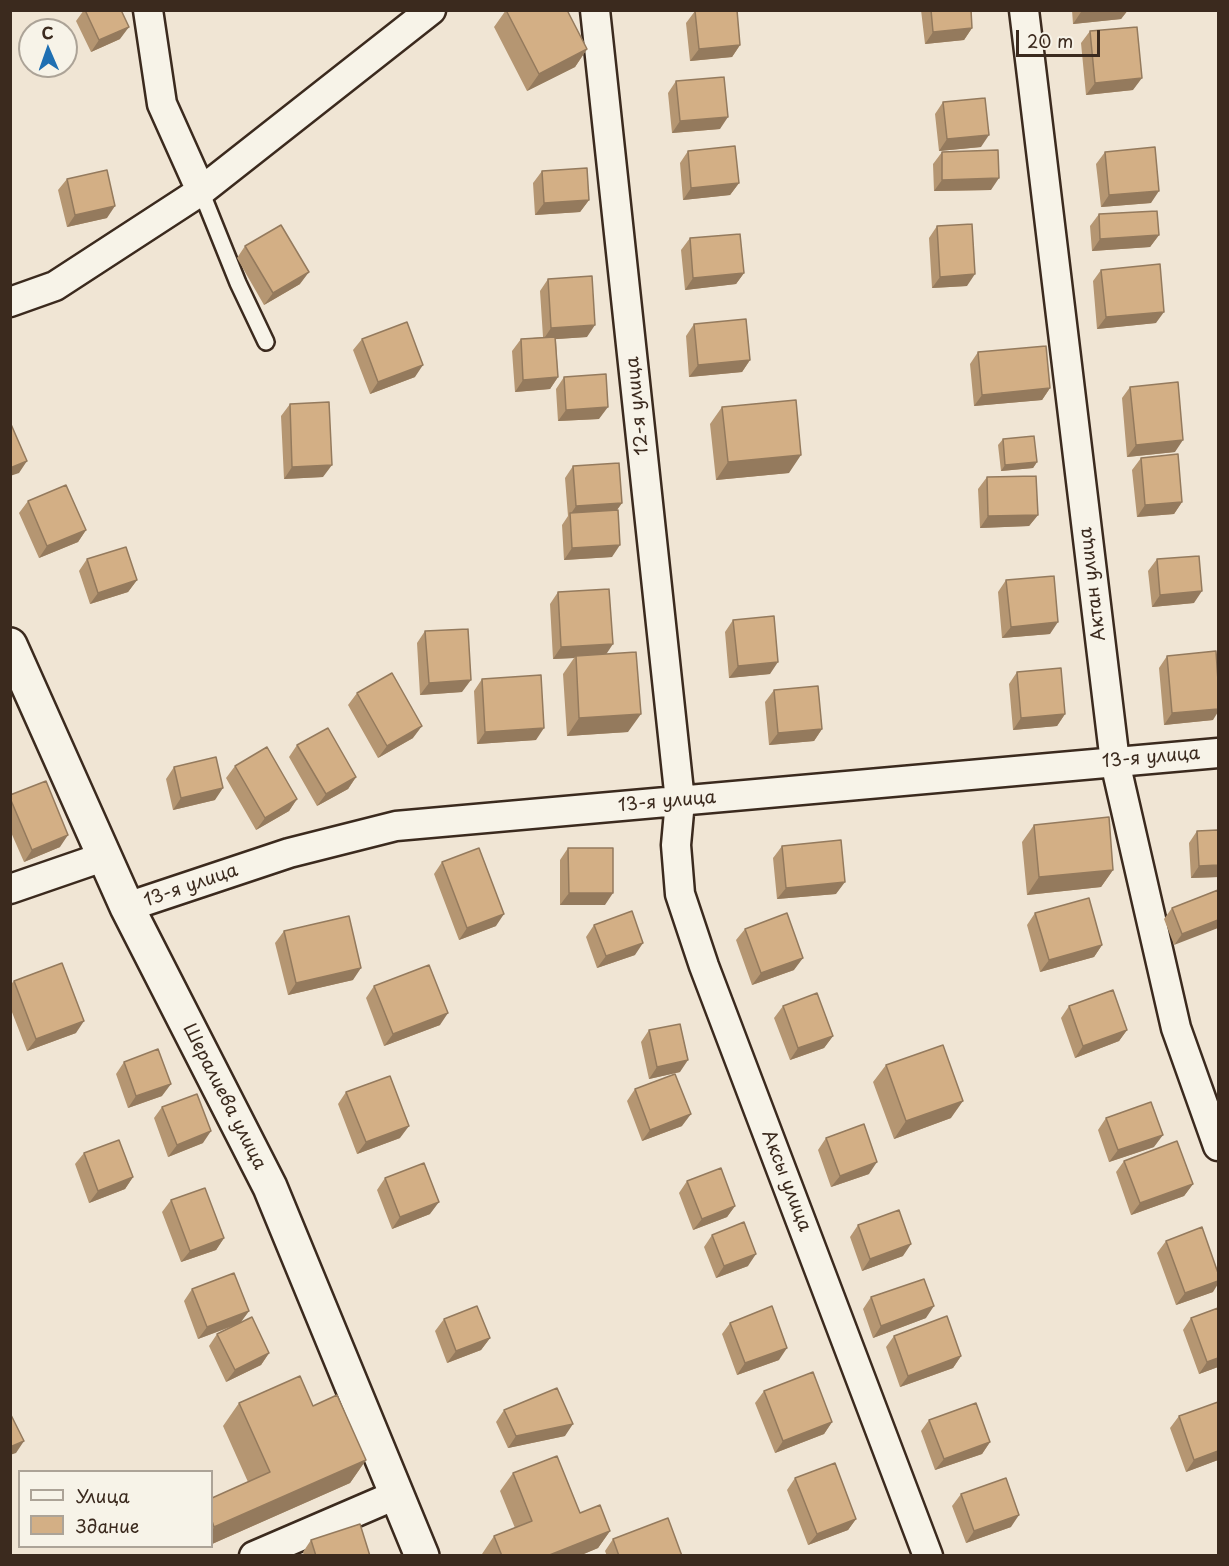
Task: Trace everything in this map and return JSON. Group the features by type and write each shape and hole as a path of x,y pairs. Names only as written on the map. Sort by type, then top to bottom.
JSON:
{"street":[{"path":"148,10 162,104 201,191"},
{"path":"10,302 55,286 201,191 430,10"},
{"name":"12-я улица","path":"596,10 680,801"},
{"name":"Актан улица","path":"1024,10 1114,762 1176,1028 1218,1146"},
{"name":"Шералиева улица","path":"10,645 103,857 270,1187 422,1556"},
{"name":"13-я улица","path":"127,907 289,852 396,826 1218,753"},
{"name":"Аксы улица","path":"680,801 676,845 680,894 704,966 928,1556"},
{"path":"10,889 103,857"},
{"path":"254,1556 398,1494"}],"lane":[{"path":"201,191 238,284 266,342"}],"building":[{"path":"85,10 121,10 129,27 99,40"},
{"path":"506,10 567,10 587,49 539,74"},
{"path":"737,10 740,45 699,49 695,11"},
{"path":"931,10 971,10 972,28 933,32"},
{"path":"1137,27 1142,78 1095,83 1090,31"},
{"path":"724,77 728,117 680,121 676,81"},
{"path":"985,98 989,135 947,139 943,102"},
{"path":"735,146 739,183 691,188 688,151"},
{"path":"1155,147 1159,191 1109,195 1105,152"},
{"path":"998,150 999,178 942,180 942,152"},
{"path":"587,168 589,200 544,203 542,171"},
{"path":"107,170 115,206 75,215 67,179"},
{"path":"1157,211 1159,235 1100,239 1099,214"},
{"path":"972,224 975,274 940,277 937,226"},
{"path":"281,225 309,272 273,293 245,246"},
{"path":"740,234 744,273 693,278 690,238"},
{"path":"1160,264 1164,312 1106,317 1101,270"},
{"path":"592,276 595,325 551,328 548,279"},
{"path":"746,319 750,360 698,365 694,324"},
{"path":"407,322 423,365 378,382 362,339"},
{"path":"555,337 558,377 523,380 521,339"},
{"path":"1046,346 1050,388 982,395 978,352"},
{"path":"606,374 608,407 566,410 564,377"},
{"path":"1178,382 1183,440 1136,445 1130,387"},
{"path":"796,400 801,455 728,462 722,407"},
{"path":"329,402 332,465 292,467 290,404"},
{"path":"10,422 27,461 10,468"},
{"path":"1034,436 1037,462 1005,465 1003,439"},
{"path":"1178,454 1182,502 1145,505 1141,458"},
{"path":"619,463 622,503 576,506 573,466"},
{"path":"1036,476 1038,515 988,516 987,477"},
{"path":"66,485 86,530 47,546 28,501"},
{"path":"618,510 620,545 572,548 570,513"},
{"path":"126,547 137,580 98,593 87,559"},
{"path":"1199,556 1202,591 1160,595 1157,559"},
{"path":"1054,576 1058,622 1011,627 1006,580"},
{"path":"609,589 613,644 561,647 558,592"},
{"path":"774,616 778,662 738,666 733,620"},
{"path":"468,629 471,680 429,683 425,631"},
{"path":"1216,651 1218,709 1172,713 1167,656"},
{"path":"636,652 641,714 579,718 576,656"},
{"path":"1061,668 1065,714 1021,718 1017,672"},
{"path":"392,673 422,726 387,746 357,693"},
{"path":"541,675 544,728 485,732 482,679"},
{"path":"818,686 822,729 778,733 774,690"},
{"path":"328,728 356,777 326,794 297,745"},
{"path":"267,747 297,799 265,818 235,766"},
{"path":"216,757 223,788 181,798 174,767"},
{"path":"46,781 68,835 32,850 10,795"},
{"path":"1109,817 1113,870 1039,877 1034,825"},
{"path":"1218,830 1218,865 1199,866 1197,831"},
{"path":"841,840 845,882 786,888 782,846"},
{"path":"479,848 504,914 467,928 442,862"},
{"path":"568,848 613,848 613,893 569,893"},
{"path":"1218,890 1218,920 1182,934 1172,908"},
{"path":"1089,898 1102,945 1049,960 1035,913"},
{"path":"632,911 643,943 606,956 594,925"},
{"path":"787,913 803,958 761,973 745,929"},
{"path":"349,916 361,968 296,983 284,931"},
{"path":"62,963 84,1021 36,1039 14,981"},
{"path":"429,965 448,1013 393,1034 374,986"},
{"path":"1113,990 1127,1030 1083,1046 1069,1006"},
{"path":"817,993 833,1036 798,1048 783,1006"},
{"path":"680,1024 688,1060 657,1067 649,1030"},
{"path":"943,1045 963,1101 906,1121 886,1065"},
{"path":"158,1049 171,1084 136,1096 124,1062"},
{"path":"675,1074 691,1114 650,1130 635,1089"},
{"path":"390,1076 409,1126 366,1142 346,1092"},
{"path":"197,1094 211,1131 177,1145 162,1107"},
{"path":"1151,1102 1163,1135 1118,1150 1106,1118"},
{"path":"864,1124 877,1162 840,1176 826,1138"},
{"path":"119,1140 133,1177 98,1191 84,1153"},
{"path":"1177,1141 1193,1184 1140,1203 1124,1161"},
{"path":"424,1163 439,1202 400,1217 385,1178"},
{"path":"721,1168 735,1206 702,1219 687,1181"},
{"path":"205,1188 224,1238 190,1251 171,1200"},
{"path":"899,1210 911,1244 870,1259 858,1225"},
{"path":"744,1222 756,1254 724,1266 712,1235"},
{"path":"1202,1227 1218,1273 1218,1281 1185,1293 1166,1241"},
{"path":"234,1273 249,1311 207,1327 192,1289"},
{"path":"924,1279 934,1306 881,1326 871,1297"},
{"path":"477,1306 490,1338 456,1351 444,1319"},
{"path":"772,1306 787,1348 745,1363 730,1323"},
{"path":"1218,1308 1218,1358 1207,1362 1191,1318"},
{"path":"947,1316 961,1356 908,1376 894,1336"},
{"path":"252,1317 269,1353 235,1370 217,1334"},
{"path":"813,1372 832,1422 783,1441 764,1391"},
{"path":"300,1376 313,1406 337,1395 366,1460 214,1527 213,1498 270,1472 239,1403"},
{"path":"557,1388 573,1424 516,1436 504,1410"},
{"path":"1218,1402 1218,1451 1194,1460 1179,1416"},
{"path":"976,1403 990,1442 944,1459 929,1420"},
{"path":"10,1413 24,1441 10,1447"},
{"path":"557,1456 580,1513 600,1505 610,1531 547,1556 502,1556 494,1536 532,1521 513,1473"},
{"path":"835,1463 856,1519 817,1534 795,1478"},
{"path":"1006,1478 1019,1515 974,1531 961,1494"},
{"path":"668,1518 682,1556 619,1556 613,1539"},
{"path":"360,1524 370,1556 316,1556 311,1540"}]}
